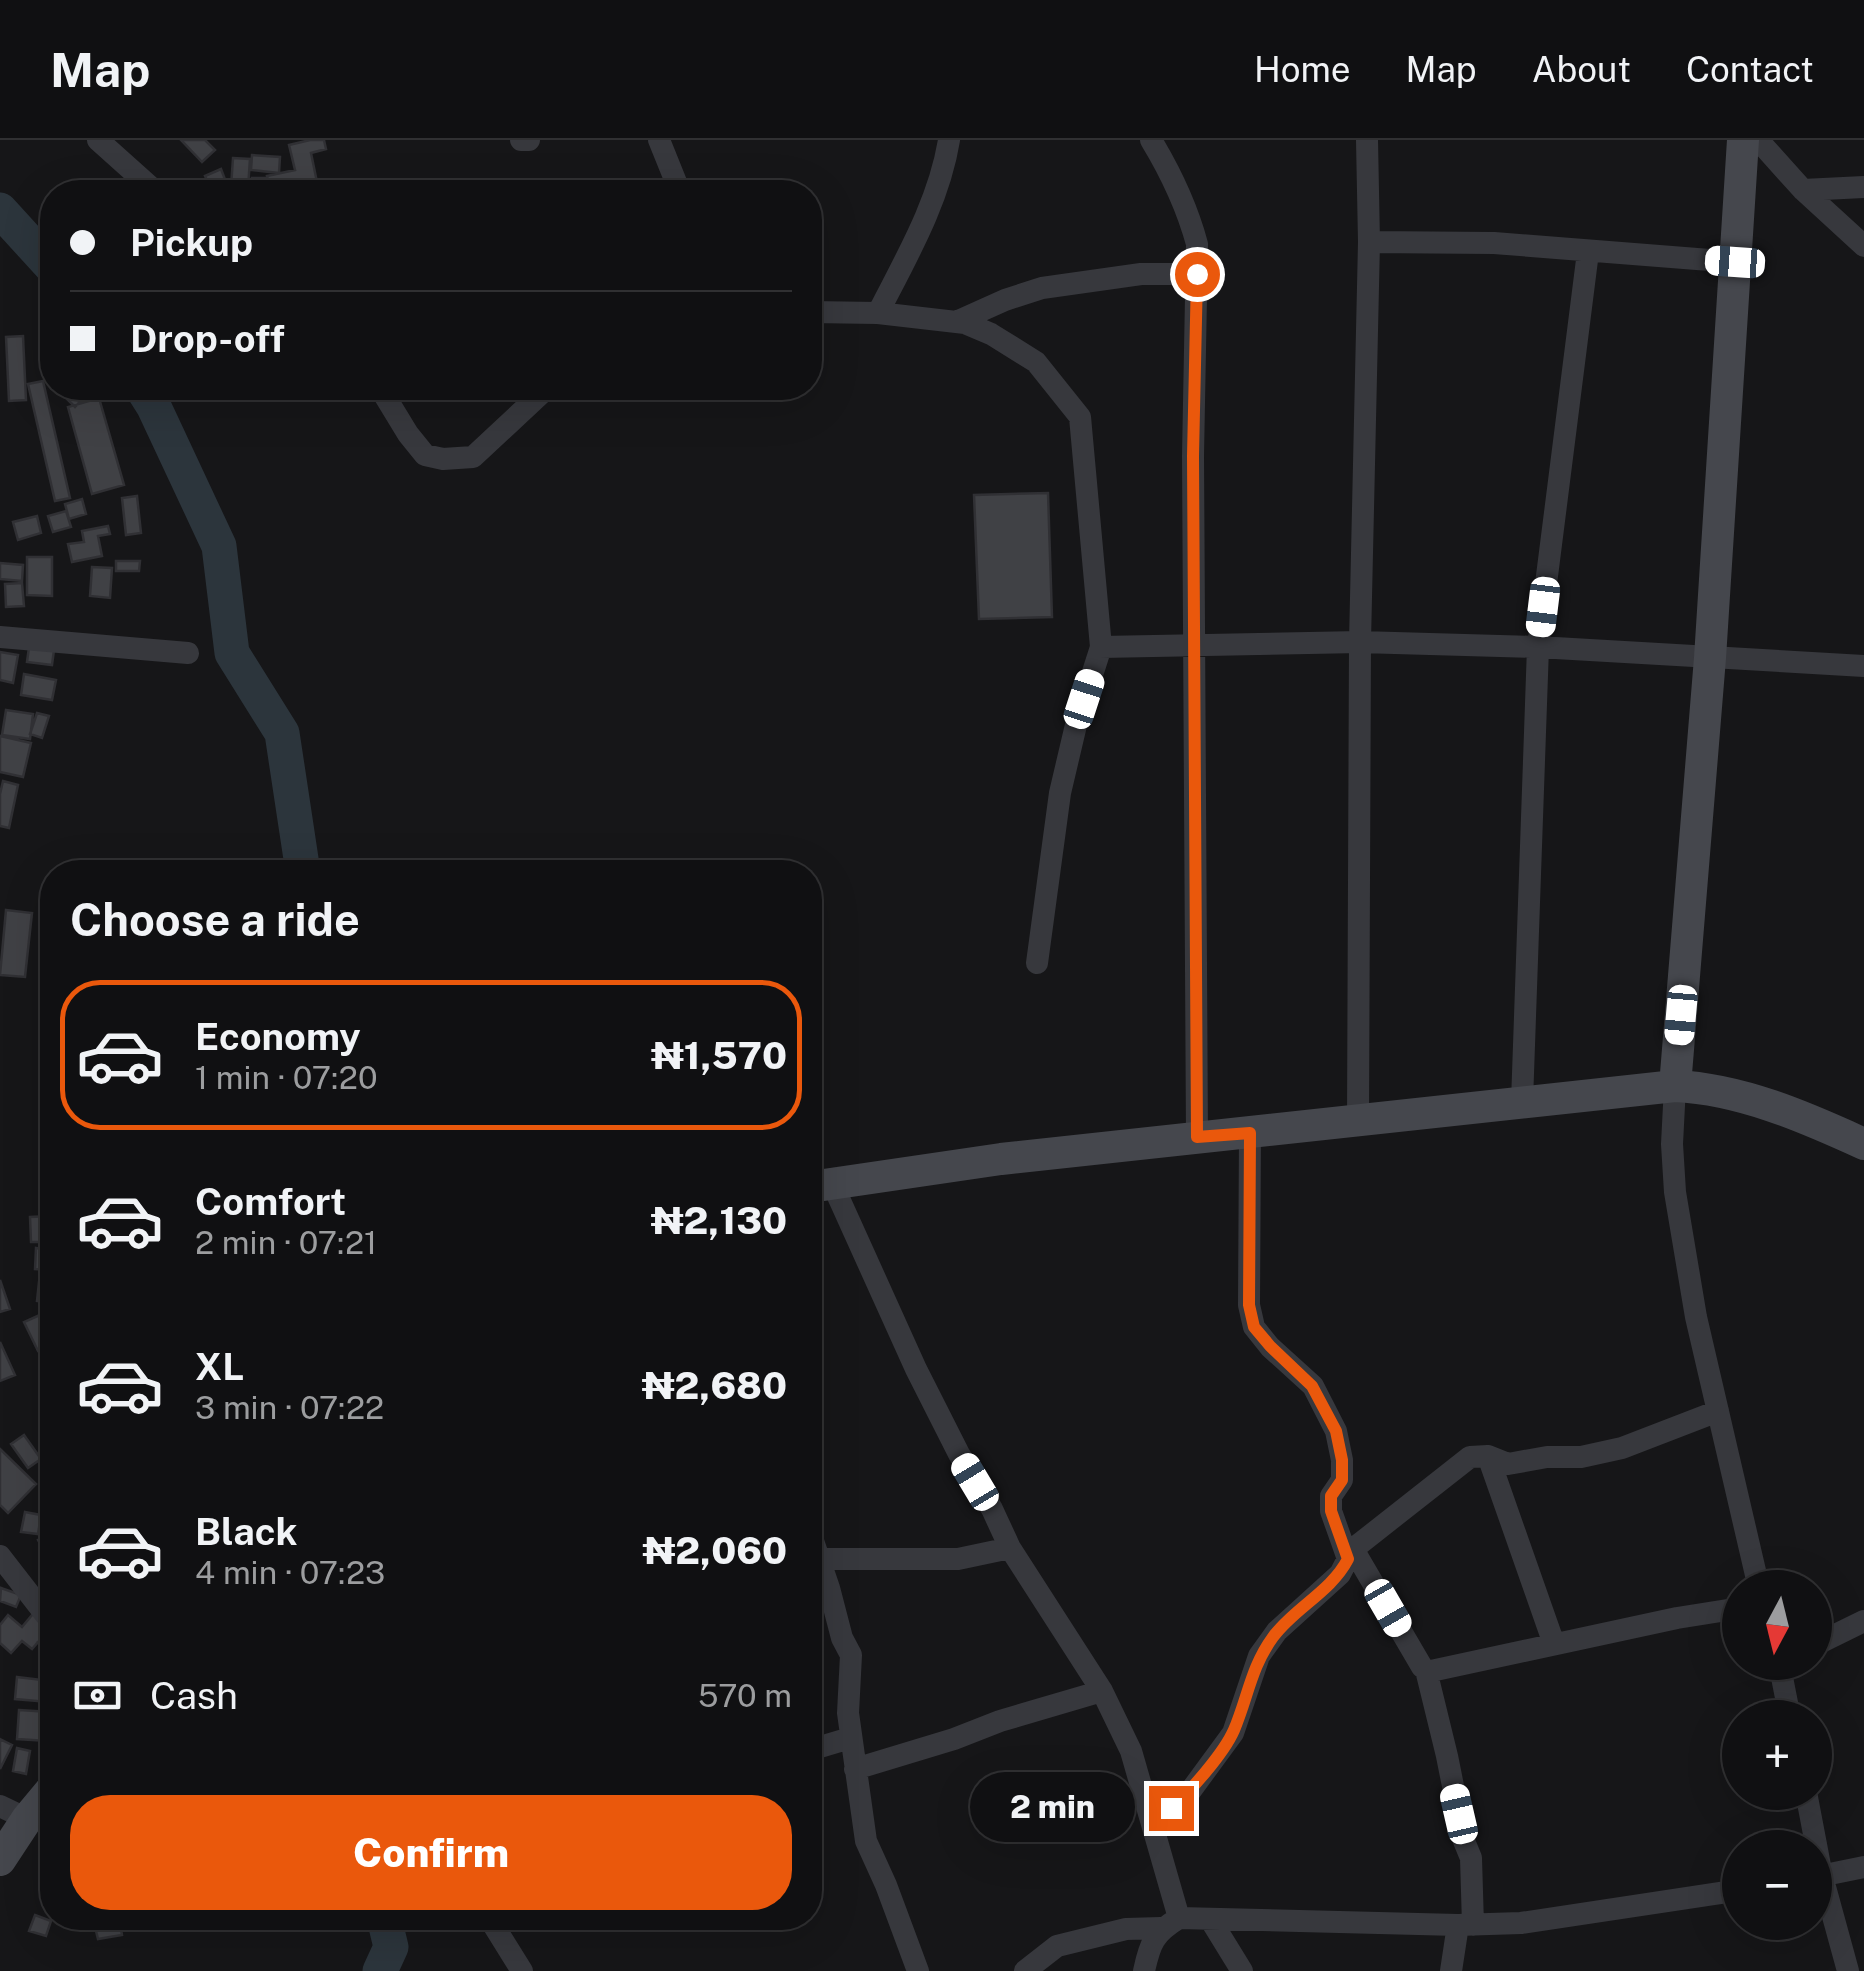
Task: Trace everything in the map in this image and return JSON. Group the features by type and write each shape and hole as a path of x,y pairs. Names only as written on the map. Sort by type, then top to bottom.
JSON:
{"main road":[{"path":"1675,1086 1710,658 1744,140"},
{"path":"822,1185 1001,1158 1675,1086 1735,1096 1812,1120 1864,1144"},
{"path":"0,1860 14,1813 40,1797"}],"street":[{"path":"98,140 143,180"},
{"path":"521,140 529,140"},
{"path":"659,140 675,180"},
{"path":"878,313 921,230 949,140"},
{"path":"1151,140 1169,170 1198,244 1193,456 1197,1137"},
{"path":"1358,1120 1367,140"},
{"path":"1758,140 1864,246"},
{"path":"1804,190 1864,187"},
{"path":"1369,242 1494,244 1735,262"},
{"path":"1522,1102 1538,646 1588,252"},
{"path":"956,322 1042,288 1141,274 1197,274"},
{"path":"822,312 878,313 965,323 1036,362 1080,417 1101,648 1076,725 1060,793 1037,962"},
{"path":"387,400 425,455 443,459 474,457 534,400"},
{"path":"0,637 188,652"},
{"path":"1101,648 1360,642 1538,646 1864,666"},
{"path":"1675,1086 1675,1192 1696,1317 1755,1570"},
{"path":"1250,1133 1249,1305 1254,1327 1312,1386 1336,1431 1342,1480 1331,1496 1331,1511 1350,1554 1426,1670 1447,1756 1464,1842 1471,1858 1466,1925 1451,1971"},
{"path":"822,1187 958,1454 992,1509 1010,1548 1102,1691 1131,1751 1153,1823 1170,1923"},
{"path":"1153,1823 1189,1793 1233,1733 1260,1656 1277,1632 1340,1574 1350,1554 1470,1457 1488,1456 1508,1464 1547,1457 1580,1457 1622,1448 1718,1411"},
{"path":"1488,1456 1554,1644"},
{"path":"822,1560 958,1560 1010,1548"},
{"path":"0,1556 40,1608"},
{"path":"822,1567 842,1638 851,1655 850,1738 866,1841 918,1971"},
{"path":"1426,1670 1722,1611"},
{"path":"1832,1636 1864,1621"},
{"path":"855,1768 1102,1691"},
{"path":"822,1746 850,1738"},
{"path":"1832,1874 1864,1867"},
{"path":"1026,1971 1057,1946 1170,1923 1210,1919 1521,1923 1722,1893"},
{"path":"1210,1919 1242,1971"},
{"path":"1832,1919 1848,1971"},
{"path":"1144,1971 1150,1945 1170,1923"},
{"path":"496,1930 522,1971"}],"building":[{"path":"181,140 205,140 215,150 202,162"},
{"path":"324,140 326,149 311,153 317,180 268,180 267,176 295,170 289,145"},
{"path":"252,155 280,157 279,173 251,170"},
{"path":"233,158 250,159 249,180 231,180"},
{"path":"221,169 225,180 207,180 205,176"},
{"path":"23,336 26,400 9,401 6,337"},
{"path":"40,382 40,400 47,400 70,498 55,501 28,384"},
{"path":"100,400 124,485 92,494 68,407"},
{"path":"1048,493 1052,617 979,619 974,495"},
{"path":"137,496 141,533 126,535 122,498"},
{"path":"82,499 86,514 69,519 65,504"},
{"path":"66,511 71,527 53,532 48,516"},
{"path":"37,516 41,533 18,540 13,522"},
{"path":"108,526 110,534 98,536 102,556 72,562 68,544 84,542 82,531"},
{"path":"27,557 52,557 52,596 27,595"},
{"path":"116,561 140,561 139,571 116,571"},
{"path":"0,563 23,565 22,581 0,579"},
{"path":"92,567 112,568 110,598 90,596"},
{"path":"22,583 24,606 6,607 5,584"},
{"path":"29,647 54,650 52,665 27,662"},
{"path":"0,652 18,655 13,683 0,680"},
{"path":"24,674 56,680 52,700 21,695"},
{"path":"6,710 33,714 30,739 2,735"},
{"path":"37,713 49,716 42,738 30,734"},
{"path":"0,736 31,743 23,777 0,772"},
{"path":"3,781 18,785 9,828 0,826"},
{"path":"6,910 32,913 25,977 0,975"},
{"path":"30,1217 40,1217 40,1242 31,1242"},
{"path":"36,1248 40,1248 40,1269 35,1269"},
{"path":"0,1280 10,1309 0,1312"},
{"path":"40,1315 40,1350 38,1351 24,1322"},
{"path":"0,1342 15,1375 0,1381"},
{"path":"24,1435 40,1460 28,1468 11,1444"},
{"path":"0,1449 36,1484 8,1513 0,1505"},
{"path":"25,1512 40,1515 38,1534 21,1532"},
{"path":"1,1588 21,1595 16,1607 0,1601"},
{"path":"37,1609 40,1640 32,1649 22,1641 11,1653 0,1643 0,1625 8,1615 22,1627"},
{"path":"17,1677 40,1680 40,1701 15,1699"},
{"path":"19,1710 40,1711 40,1741 17,1739"},
{"path":"0,1739 12,1745 0,1769"},
{"path":"17,1748 30,1751 26,1774 13,1771"},
{"path":"35,1915 40,1917 40,1930 48,1930 46,1936 29,1931"},
{"path":"96,1930 121,1930 122,1935 98,1939"}],"waterway":[{"path":"0,210 40,254"},
{"path":"150,400 219,546 232,653 282,733 301,860"},
{"path":"380,1971 391,1947 387,1930"}],"route":[{"path":"1171,1808 1189,1793 1233,1733 1260,1656 1277,1632 1340,1574 1348,1559 1331,1511 1331,1496 1342,1480 1336,1431 1312,1386 1254,1327 1249,1305 1250,1133 1197,1137 1193,456 1197,274"}]}
